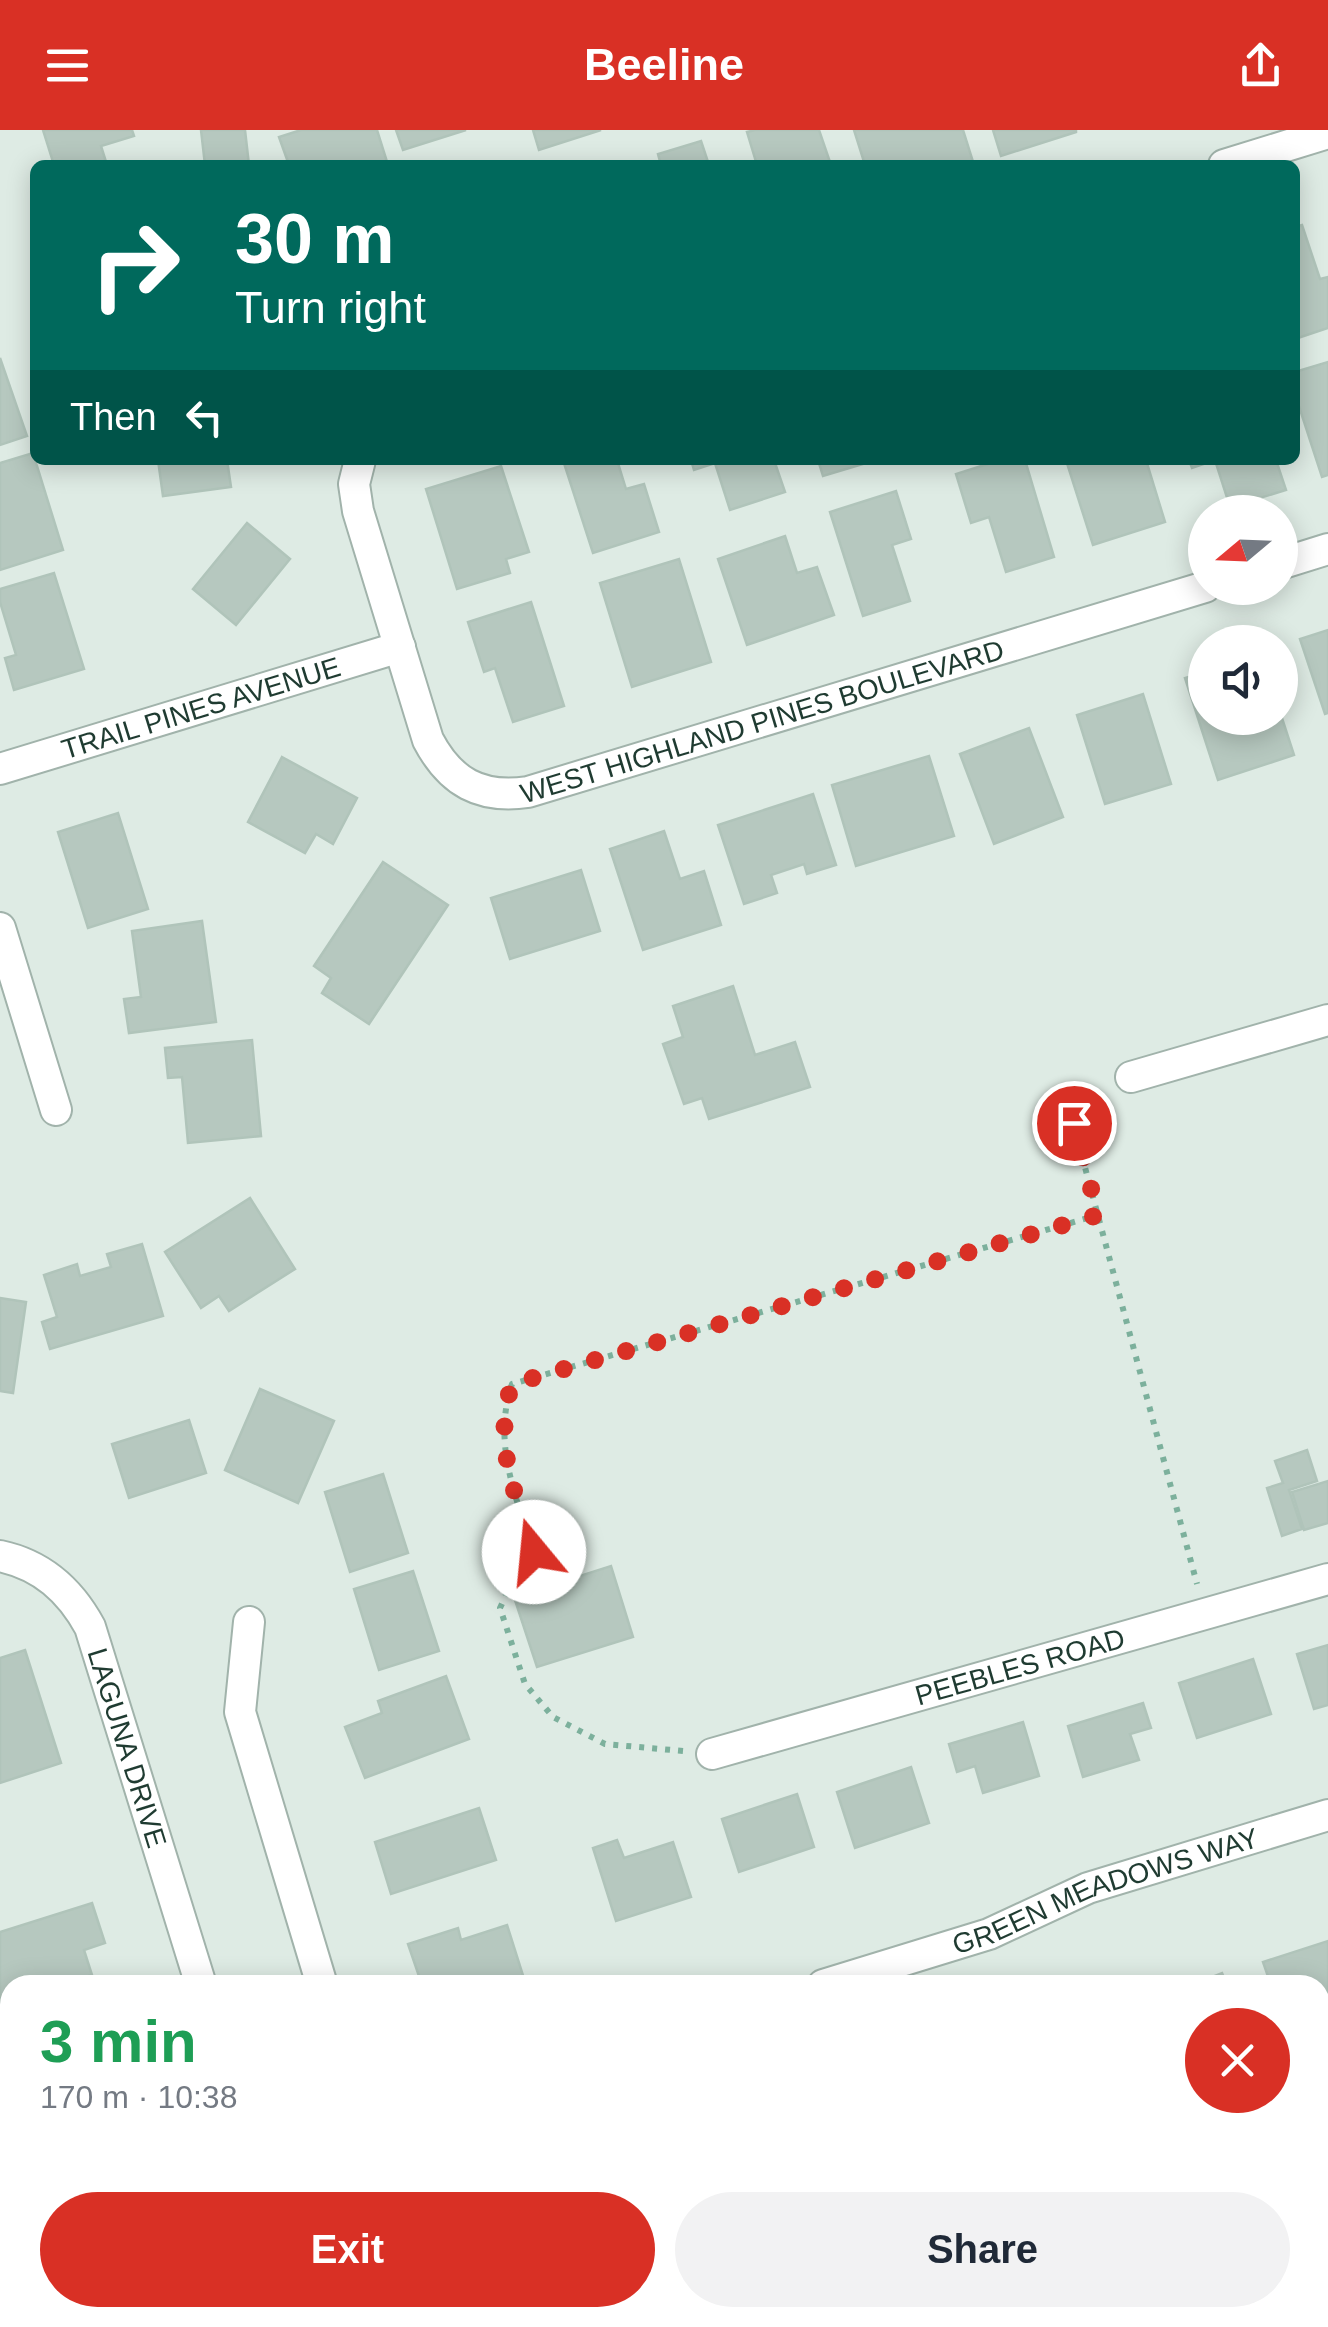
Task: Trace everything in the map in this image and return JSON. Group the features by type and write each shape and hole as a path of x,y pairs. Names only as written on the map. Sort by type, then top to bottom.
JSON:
{"street":[{"path":"1240,160 1328,133"},
{"name":"WEST HIGHLAND PINES BOULEVARD","path":"359,465 354,484 358,510 428,740 440,762 457,780 502,796 528,792 1188,592"},
{"path":"1298,559 1328,550"},
{"name":"TRAIL PINES AVENUE","path":"0,769 400,647"},
{"path":"0,928 56,1110"},
{"path":"1130,1077 1328,1020"},
{"name":"LAGUNA DRIVE","path":"0,1556 18,1560 52,1577 78,1605 90,1627 197,1975"},
{"name":"PEEBLES ROAD","path":"712,1754 1328,1579"},
{"path":"249,1622 240,1712 319,1975"},
{"name":"GREEN MEADOWS WAY","path":"855,1975 988,1934 1088,1888 1328,1816"}],"path":[{"path":"1065,1093 1205,1614"},
{"path":"712,1754 605,1744 553,1717 525,1684 500,1608 511,1584 534,1552 506,1460 503,1412 512,1384 1098,1215"}],"building":[{"path":"43,130 132,130 134,136 101,146 105,160 52,160"},
{"path":"201,130 245,130 248,160 204,160"},
{"path":"301,130 377,130 386,160 287,160 279,137"},
{"path":"396,130 466,130 403,150"},
{"path":"533,130 601,130 539,150"},
{"path":"819,130 829,160 755,160 747,132"},
{"path":"854,130 963,130 972,160 863,160"},
{"path":"993,130 1076,130 1076,132 1001,156"},
{"path":"701,141 707,160 660,160 658,154"},
{"path":"1300,226 1320,279 1328,277 1328,328 1300,337"},
{"path":"0,358 27,436 0,445"},
{"path":"1328,362 1328,475 1322,477 1300,409 1300,370"},
{"path":"30,454 30,465 37,465 63,550 0,570 0,463"},
{"path":"159,465 228,465 231,487 163,496"},
{"path":"565,465 619,465 626,489 644,484 659,532 593,553"},
{"path":"716,465 776,465 785,492 730,510"},
{"path":"820,465 859,465 823,476"},
{"path":"984,465 1026,465 1054,557 1006,572 989,517 971,523 956,474"},
{"path":"1068,465 1148,465 1165,522 1093,545"},
{"path":"1217,465 1278,465 1286,490 1270,495 1226,495"},
{"path":"501,466 529,552 506,559 510,573 457,589 426,489"},
{"path":"896,491 911,539 892,545 910,601 863,616 830,512"},
{"path":"247,523 290,559 236,625 193,589"},
{"path":"785,536 797,573 817,567 834,615 747,645 718,559"},
{"path":"679,559 711,662 632,687 600,583"},
{"path":"54,573 84,669 14,690 5,658 16,655 0,602 0,589"},
{"path":"531,602 564,706 513,722 495,668 484,672 468,622"},
{"path":"1328,630 1328,713 1325,714 1300,639"},
{"path":"1143,694 1171,784 1105,804 1077,715"},
{"path":"1029,728 1063,817 994,844 960,754"},
{"path":"1203,735 1287,735 1294,755 1218,780"},
{"path":"929,756 954,836 856,866 832,785"},
{"path":"282,757 357,798 333,844 316,834 305,853 248,822"},
{"path":"813,794 836,865 807,874 804,864 771,875 777,893 744,904 718,825"},
{"path":"118,813 148,909 88,928 58,832"},
{"path":"664,831 680,879 704,871 721,925 643,950 610,849"},
{"path":"383,862 448,905 369,1024 322,993 331,978 314,966"},
{"path":"581,870 600,931 510,959 491,898"},
{"path":"202,921 216,1022 129,1033 124,999 141,997 132,931"},
{"path":"733,986 755,1055 795,1042 810,1087 709,1119 702,1098 684,1104 663,1044 683,1037 673,1006"},
{"path":"252,1040 261,1136 188,1143 182,1077 168,1078 165,1048"},
{"path":"250,1198 295,1269 229,1311 219,1296 201,1308 165,1252"},
{"path":"142,1244 163,1316 50,1349 42,1322 57,1317 44,1275 77,1264 80,1276 111,1267 107,1254"},
{"path":"0,1298 26,1302 13,1393 0,1391"},
{"path":"260,1389 334,1421 298,1503 225,1470"},
{"path":"189,1420 206,1473 129,1498 112,1444"},
{"path":"1307,1450 1317,1481 1289,1490 1302,1529 1282,1536 1267,1488 1283,1483 1275,1461"},
{"path":"383,1474 408,1553 350,1572 325,1492"},
{"path":"1328,1481 1328,1523 1304,1530 1292,1492"},
{"path":"611,1566 633,1637 537,1667 514,1597"},
{"path":"413,1571 439,1651 379,1670 354,1589"},
{"path":"1328,1645 1328,1705 1314,1709 1297,1654"},
{"path":"25,1650 61,1763 0,1783 0,1658"},
{"path":"1253,1659 1271,1714 1197,1738 1179,1683"},
{"path":"446,1676 469,1739 365,1778 345,1727 382,1713 378,1701"},
{"path":"1143,1703 1151,1728 1130,1734 1139,1760 1083,1777 1068,1726"},
{"path":"1023,1722 1039,1776 983,1793 975,1766 957,1772 949,1744"},
{"path":"911,1767 929,1823 855,1848 837,1792"},
{"path":"797,1794 814,1847 739,1872 722,1819"},
{"path":"479,1808 496,1860 391,1894 375,1842"},
{"path":"617,1840 624,1858 673,1842 691,1897 616,1921 593,1848"},
{"path":"92,1903 105,1943 84,1950 92,1975 0,1975 0,1932"},
{"path":"507,1925 523,1975 419,1975 408,1944 458,1928 461,1940"},
{"path":"1328,1941 1328,1975 1268,1975 1263,1962"}],"route":[{"path":"534,1552 506,1460 503,1412 512,1384 1098,1215 1074,1123"}]}
